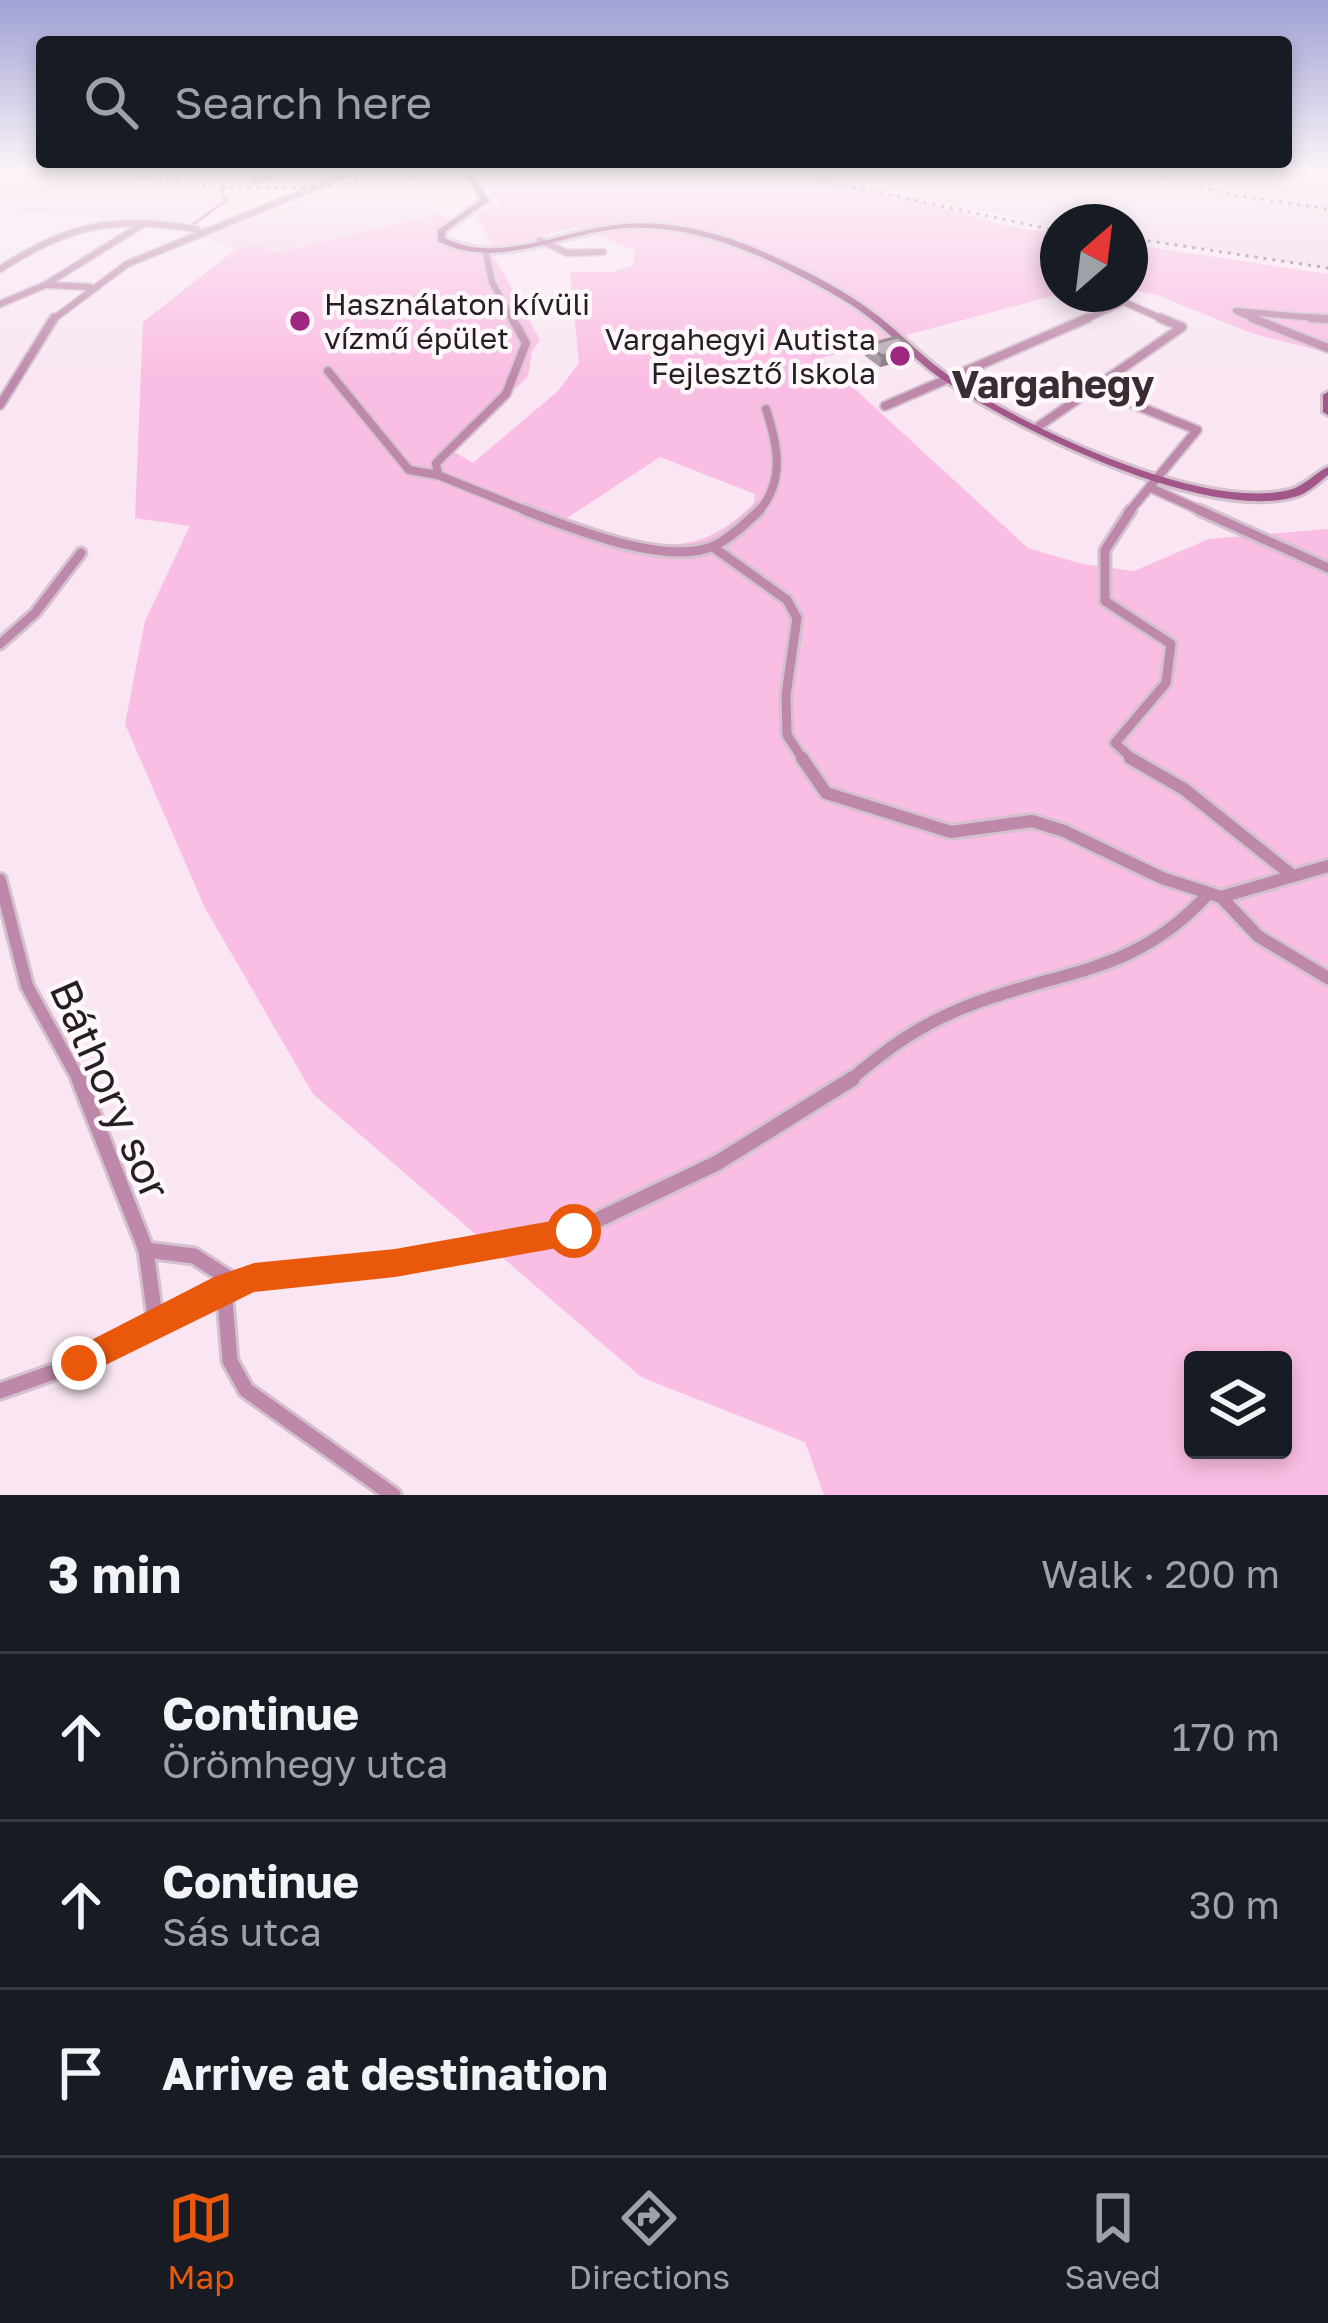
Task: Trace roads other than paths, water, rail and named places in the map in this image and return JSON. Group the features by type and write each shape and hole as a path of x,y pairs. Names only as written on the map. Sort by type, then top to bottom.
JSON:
{"main road":[{"path":"445,240 453,248 486,253 540,240"},
{"path":"734,240 866,310 947,378 1155,485 1260,496 1305,488 1328,470"},
{"path":"1328,395 1328,412"}],"street":[{"path":"0,269 47,240"},
{"path":"0,304 45,285 118,240"},
{"path":"0,405 57,315 90,287 181,240"},
{"path":"540,240 566,253 603,252"},
{"path":"438,475 436,463 506,394 526,343 492,282 486,253"},
{"path":"45,285 90,287"},
{"path":"885,406 1124,302 1182,327 1039,427"},
{"path":"1328,319 1236,311 1328,348"},
{"path":"328,371 409,470 438,475 557,525 590,529 664,554 712,547 758,512 771,494 779,458 766,409"},
{"path":"0,389 14,382"},
{"path":"1096,389 1197,430 1155,485 1111,528 1099,569 1105,602 1150,626 1171,644 1166,683 1114,743 1123,754 1184,789 1293,876"},
{"path":"1155,485 1328,568"},
{"path":"712,547 787,600 797,618 786,695 787,735 826,794 951,832 1032,821 1214,896 1258,936 1328,978"},
{"path":"0,644 35,613 81,553"},
{"path":"0,1391 79,1363 230,1285 294,1270 395,1263 574,1231 717,1163 775,1123 834,1094 900,1036 968,1006 1112,962 1172,933 1214,896 1328,866"},
{"name":"Báthory sor","path":"0,880 28,986 70,1057 146,1250 156,1325"},
{"path":"146,1250 188,1253 212,1262 230,1285 230,1361 246,1390 393,1495"}],"railway":[{"path":"1148,241 1328,268"}],"place":[{"name":"Használaton kívüli vízmű épület","path":"300,321"},
{"name":"Vargahegyi Autista Fejlesztő Iskola","path":"900,356"}],"district":[{"name":"Vargahegy","path":"1053,383"}]}
